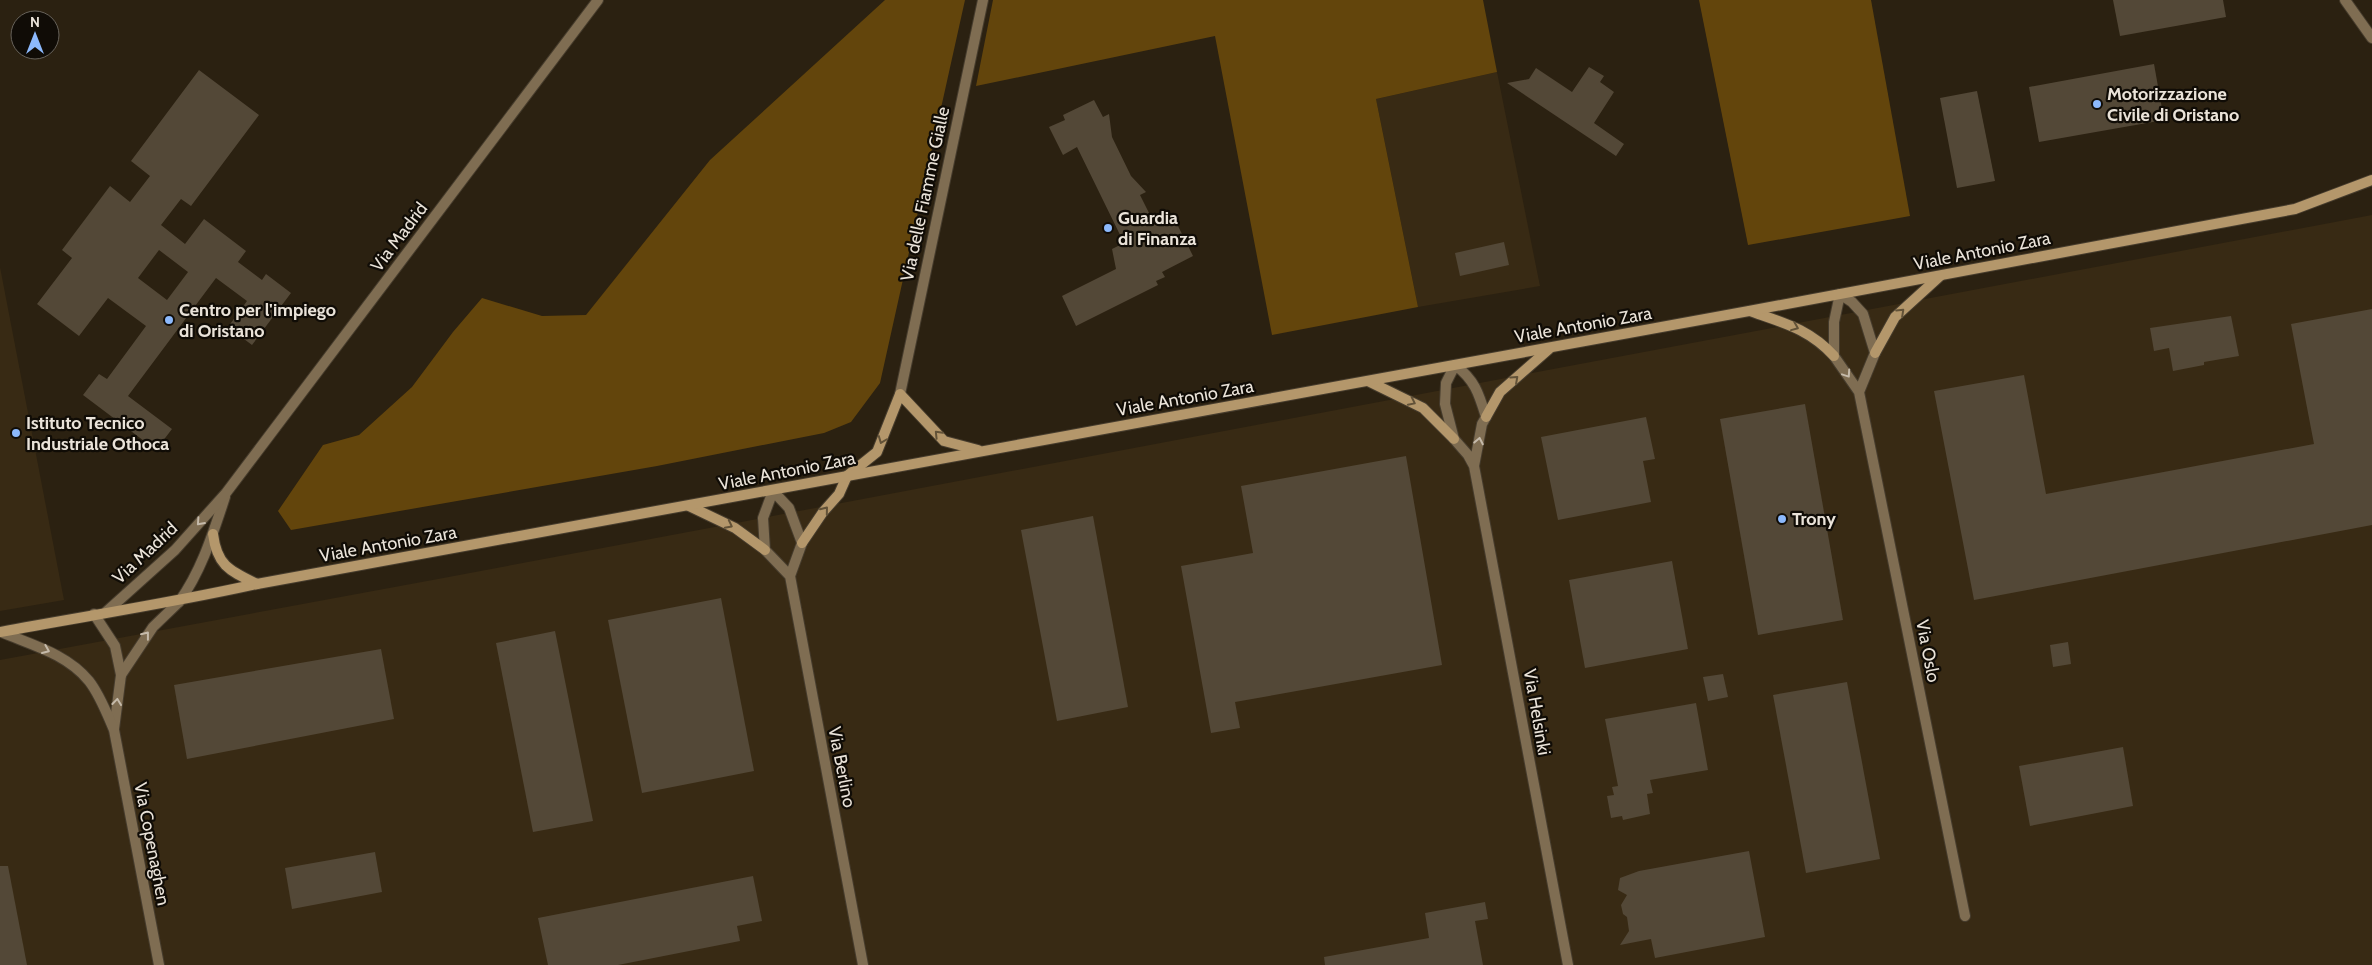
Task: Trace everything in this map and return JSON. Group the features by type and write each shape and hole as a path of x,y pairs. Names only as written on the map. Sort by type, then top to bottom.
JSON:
{"main road":[{"name":"Viale Antonio Zara","path":"1,632 94,614 179,602 257,584 773,491 2295,209 2372,180"},
{"path":"1875,352 1895,317 1941,275"},
{"path":"1749,311 1799,328 1819,340 1834,356"},
{"path":"1486,417 1500,392 1550,348"},
{"path":"1368,381 1423,408 1454,439"},
{"path":"802,543 823,512 840,494 847,476 877,452 900,394 944,441 982,451"},
{"path":"690,506 735,528 765,550"},
{"path":"213,534 215,551 222,564 257,584"}],"street":[{"name":"Via Madrid","path":"106,612 175,550 226,493 598,0"},
{"name":"Via delle Fiamme Gialle","path":"900,394 983,0"},
{"path":"2345,0 2372,38"},
{"path":"1834,356 1834,322 1840,294 1852,302 1863,314 1875,352 1859,392"},
{"name":"Via Oslo","path":"1834,356 1859,392 1965,916"},
{"path":"1455,365 1470,376 1480,396 1486,417"},
{"name":"Via Helsinki","path":"1455,365 1446,383 1445,404 1454,439 1468,455 1474,466 1568,965"},
{"name":"Via Helsinki","path":"1474,466 1482,424 1486,417"},
{"path":"773,491 789,508 802,543 790,576 765,550 763,518 773,491"},
{"name":"Via Madrid","path":"179,602 193,583 213,534 226,493"},
{"name":"Via Berlino","path":"790,576 863,965"},
{"name":"Via Copenaghen","path":"121,674 153,627 179,602"},
{"name":"Via Copenaghen","path":"94,614 115,646 121,674 114,730"},
{"name":"Via Copenaghen","path":"1,632 50,652 71,664 90,682 114,730 159,965"}],"shaded area":[{"path":"885,0 965,0 880,383 851,422 824,433 657,466 291,530 278,511 323,445 359,435 412,387 453,332 482,298 542,316 586,315 710,160"},
{"path":"993,0 1483,0 1497,72 1376,99 1418,307 1272,335 1215,36 976,86"},
{"path":"1699,0 1871,0 1910,216 1748,245"},
{"path":"1497,72 1540,286 1418,307 1376,99"},
{"path":"2372,215 2372,965 0,965 0,660"},
{"name":"Istituto Tecnico Industriale Othoca","path":"0,267 64,600 0,611"}],"building":[{"path":"2113,0 2223,0 2226,17 2120,36"},
{"name":"Motorizzazione Civile di Oristano","path":"2154,64 2164,120 2039,142 2029,87"},
{"path":"1589,67 1604,76 1600,82 1614,92 1594,123 1624,144 1616,156 1507,83 1529,79 1536,68 1572,92"},
{"path":"199,70 259,115 191,206 181,199 161,225 185,244 204,219 246,251 238,262 262,280 266,274 291,293 252,345 228,327 247,301 216,278 128,396 172,429 156,450 83,395 99,374 107,379 146,326 108,298 79,336 37,304 72,258 62,250 110,186 130,202 150,176 131,161","holes":["159,250 188,272 167,300 138,278"]},
{"path":"1977,91 1995,181 1957,188 1940,98"},
{"name":"Guardia di Finanza","path":"1094,100 1103,117 1109,114 1112,137 1131,176 1146,192 1140,195 1155,225 1173,216 1193,256 1162,272 1165,277 1156,281 1158,285 1076,326 1062,296 1116,269 1112,249 1124,243 1077,147 1063,155 1049,127 1065,120 1063,115"},
{"path":"1504,242 1509,265 1460,276 1455,253"},
{"path":"2372,309 2372,525 1974,600 1934,391 2024,375 2046,494 2314,444 2291,324"},
{"path":"2231,316 2239,356 2204,362 2204,365 2173,371 2169,348 2154,351 2150,328"},
{"name":"Trony","path":"1805,404 1843,620 1758,635 1720,419"},
{"path":"1646,417 1655,459 1643,461 1651,502 1558,520 1541,437"},
{"path":"1406,456 1442,665 1235,702 1240,728 1211,733 1181,566 1253,553 1241,486"},
{"path":"1093,516 1128,707 1057,721 1021,530"},
{"path":"1672,561 1688,649 1585,668 1569,580"},
{"path":"721,598 754,771 642,793 608,620"},
{"path":"555,631 593,821 533,832 496,643"},
{"path":"2068,642 2071,664 2053,667 2050,645"},
{"path":"381,649 394,719 187,759 174,685"},
{"path":"1723,674 1728,697 1708,701 1703,677"},
{"path":"1847,682 1880,859 1806,873 1773,695"},
{"path":"1696,703 1708,770 1650,780 1653,793 1647,794 1650,814 1623,820 1622,816 1611,818 1607,796 1614,795 1612,787 1618,786 1605,719"},
{"path":"2123,747 2133,806 2030,826 2019,766"},
{"path":"1749,851 1765,937 1655,958 1651,939 1620,945 1629,931 1627,917 1623,914 1621,905 1627,895 1618,890 1620,878 1639,871"},
{"path":"375,852 382,892 292,909 285,868"},
{"path":"0,866 8,866 27,965 0,965"},
{"path":"753,876 762,921 737,926 740,941 618,965 548,965 538,918"},
{"path":"1485,902 1488,919 1475,921 1483,965 1325,965 1324,957 1429,938 1425,913"}],"place":[{"name":"Motorizzazione Civile di Oristano","path":"2097,104"},
{"name":"Guardia di Finanza","path":"1108,228"},
{"name":"Centro per l'impiego di Oristano","path":"169,320"},
{"name":"Istituto Tecnico Industriale Othoca","path":"16,433"},
{"name":"Trony","path":"1782,519"}]}
